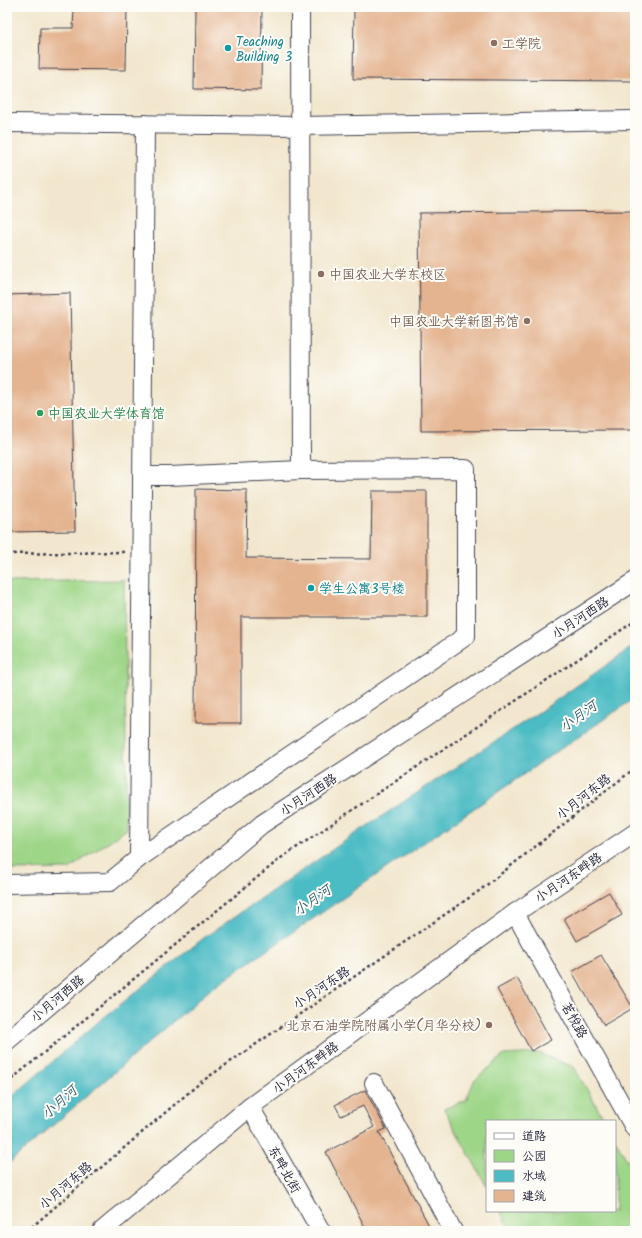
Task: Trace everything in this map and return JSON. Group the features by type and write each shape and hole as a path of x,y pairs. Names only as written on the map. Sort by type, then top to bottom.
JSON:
{"street":[{"path":"300,7 301,470"},
{"path":"7,123 300,126 635,120"},
{"path":"139,858 145,124"},
{"path":"7,884 110,882 139,858 466,636 466,469 301,470 142,476"},
{"name":"小月河西路","path":"7,1041 262,824 635,581"},
{"name":"小月河东畔路","path":"102,1231 250,1107 515,913 635,832"},
{"name":"茗悦路","path":"515,913 635,1129"},
{"path":"374,1083 453,1231"},
{"name":"东畔北街","path":"250,1107 321,1231"}],"path":[{"path":"7,554 141,552"},
{"path":"7,1083 281,858 635,621"},
{"name":"小月河东路","path":"27,1231 201,1082 479,891 635,768"}],"green space":[{"path":"124,580 127,829 69,869 7,870 7,582"},
{"path":"539,1053 574,1067 604,1120 486,1120 486,1185 444,1109 466,1100 474,1081 504,1055"},
{"path":"616,1141 635,1174 635,1231 511,1231 501,1212 616,1212"}],"water":[{"name":"小月河","path":"635,645 635,698 212,988 7,1165 7,1101 97,1023 205,937 358,832 548,706"}],"building":[{"path":"74,7 127,7 126,70 39,69 40,28 73,28"},
{"name":"Teaching Building 3","path":"195,7 262,7 261,90 194,89"},
{"name":"工学院","path":"354,7 635,7 635,81 353,79"},
{"name":"中国农业大学新图书馆","path":"635,211 635,430 421,431 419,213"},
{"name":"中国农业大学体育馆","path":"70,293 75,531 7,532 7,295"},
{"name":"学生公寓3号楼","path":"196,489 247,490 246,558 371,559 372,491 427,491 427,617 241,617 241,723 195,723"},
{"path":"609,892 622,915 577,941 564,918"},
{"path":"601,955 633,1008 604,1025 572,972"},
{"path":"517,978 551,1040 531,1051 497,989"},
{"path":"365,1090 386,1129 379,1132 432,1231 367,1231 326,1152 374,1127 363,1106 341,1116 335,1105"}],"place":[{"name":"工学院","path":"494,43"},
{"name":"Teaching Building 3","path":"228,48"},
{"name":"中国农业大学东校区","path":"321,274"},
{"name":"中国农业大学新图书馆","path":"527,321"},
{"name":"中国农业大学体育馆","path":"40,413"},
{"name":"学生公寓3号楼","path":"311,588"},
{"name":"北京石油学院附属小学(月华分校)","path":"489,1025"}]}
